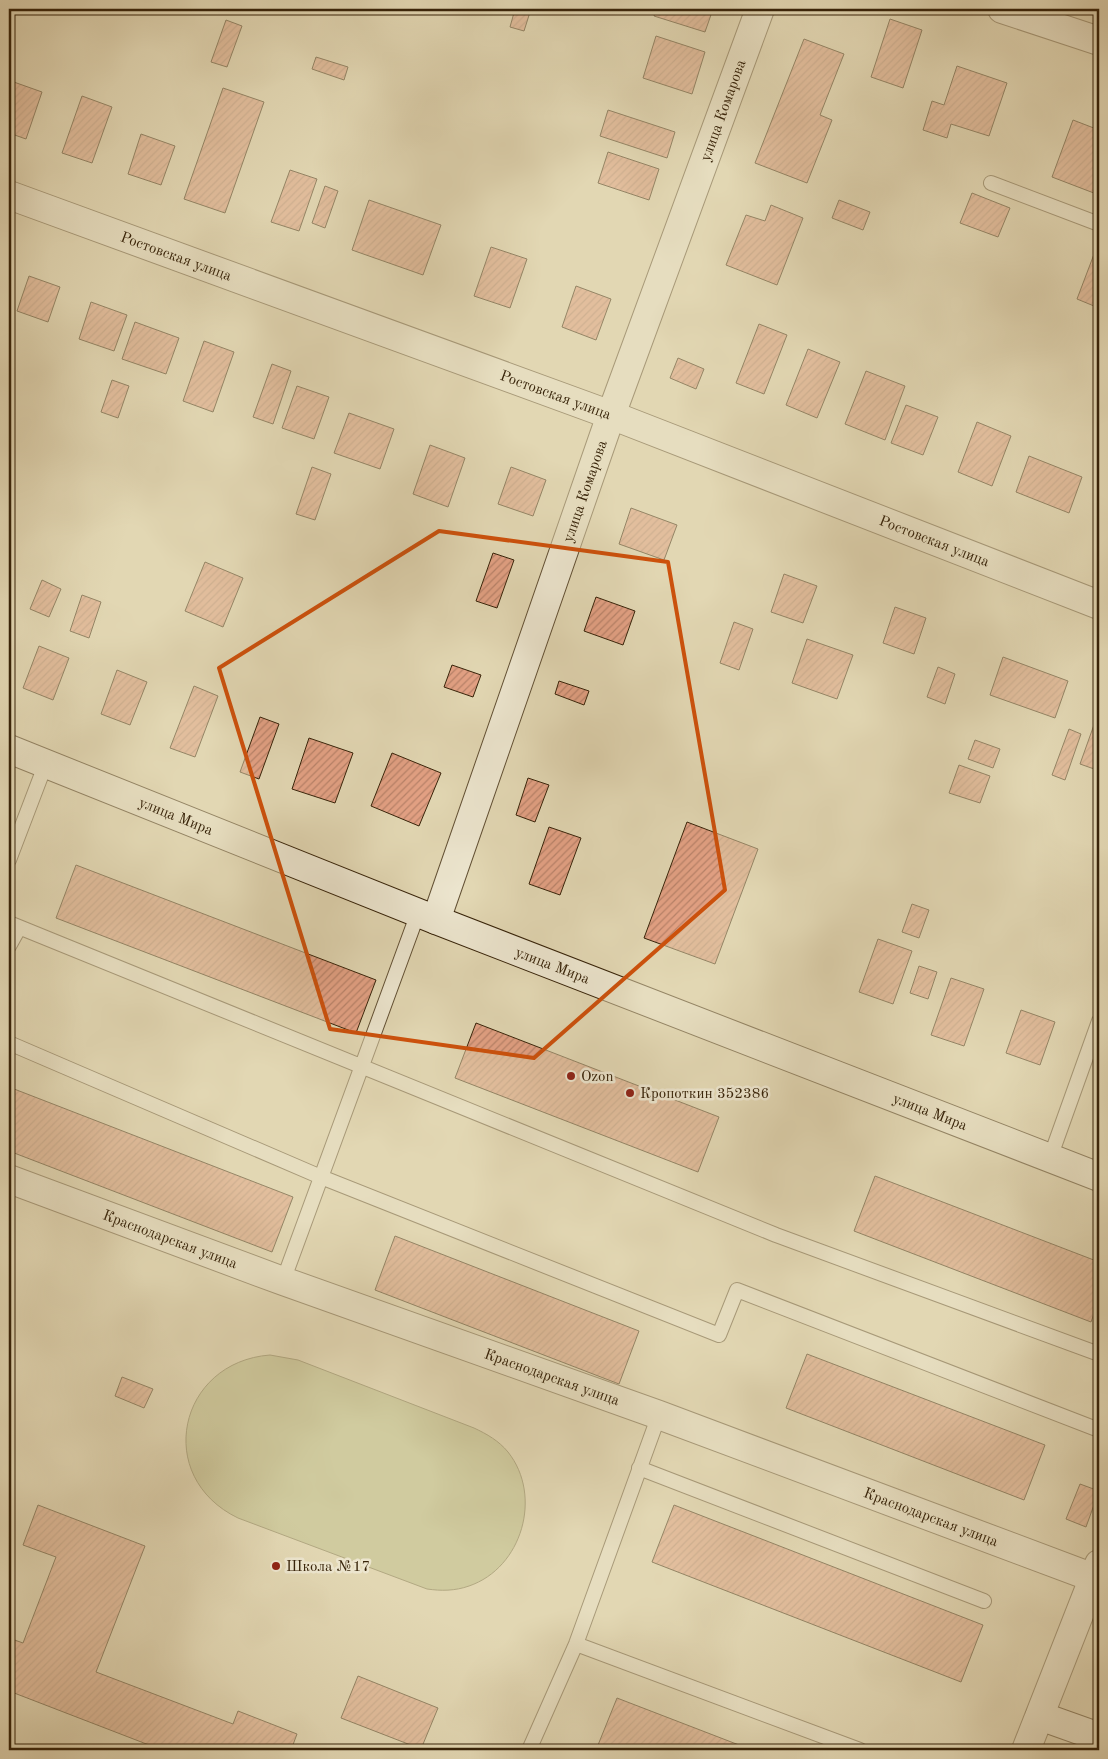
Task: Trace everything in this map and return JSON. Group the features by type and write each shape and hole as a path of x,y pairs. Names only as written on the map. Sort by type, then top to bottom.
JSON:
{"street":[{"name":"улица Комарова","path":"427,917 760,9"},
{"path":"1002,9 1099,41"},
{"name":"Ростовская улица","path":"9,195 610,415 1099,604"},
{"name":"улица Мира","path":"9,748 427,917 1099,1176"},
{"name":"Краснодарская улица","path":"9,1179 283,1281 1096,1571"},
{"path":"1026,1750 1096,1571"},
{"path":"1040,1716 1099,1737"}],"lane":[{"path":"991,183 1099,224"},
{"path":"9,860 46,763"},
{"path":"283,1281 362,1067 427,917"},
{"path":"9,946 14,926 776,1235 1099,1354"},
{"path":"1050,1158 1099,1021"},
{"path":"9,1044 321,1178 719,1336 737,1290 1099,1430"},
{"path":"528,1750 576,1644 659,1415"},
{"path":"639,1468 984,1601"},
{"path":"576,1644 860,1750"}],"highlighted area":[{"path":"439,531 668,562 725,890 534,1058 330,1029 219,668"}],"green space":[{"path":"270,1355 298,1360 474,1428 501,1444 519,1470 524,1489 525,1509 522,1529 514,1547 502,1564 487,1577 469,1586 448,1590 427,1589 238,1518 211,1500 194,1476 187,1450 188,1424 197,1399 214,1378 239,1362"}],"building":[{"path":"515,9 531,9 524,31 510,27"},
{"path":"656,9 713,9 705,32 654,16"},
{"path":"9,19 14,21 9,35"},
{"path":"890,19 922,30 903,88 871,77"},
{"path":"226,20 242,26 227,67 211,62"},
{"path":"656,36 705,52 692,94 643,78"},
{"path":"804,39 844,54 820,115 832,120 807,183 755,163"},
{"path":"316,57 348,67 344,80 312,69"},
{"path":"957,66 1007,83 989,136 951,124 947,138 923,130 932,101 944,105"},
{"path":"11,81 42,92 26,139 9,133 9,86"},
{"path":"223,88 264,102 225,213 184,199"},
{"path":"82,96 112,107 92,163 62,153"},
{"path":"608,110 675,132 667,158 600,136"},
{"path":"1073,120 1099,130 1099,195 1052,177"},
{"path":"141,134 175,146 161,185 128,174"},
{"path":"608,152 659,169 649,200 598,183"},
{"path":"290,170 317,179 299,231 271,222"},
{"path":"325,186 338,191 325,228 312,223"},
{"path":"972,193 1010,208 998,237 960,223"},
{"path":"369,200 441,225 423,275 352,250"},
{"path":"839,200 870,212 863,230 832,218"},
{"path":"771,205 803,218 777,285 726,265 746,215 765,221"},
{"path":"491,247 527,259 510,308 474,296"},
{"path":"1096,249 1099,251 1099,292 1094,306 1077,299"},
{"path":"29,276 60,287 48,322 17,311"},
{"path":"576,286 611,299 596,340 562,327"},
{"path":"91,302 127,315 114,351 79,339"},
{"path":"135,322 179,338 166,374 122,359"},
{"path":"759,324 787,335 764,394 736,383"},
{"path":"204,341 234,352 213,412 183,401"},
{"path":"808,349 840,362 817,418 786,405"},
{"path":"678,358 704,369 696,389 670,378"},
{"path":"272,364 291,371 273,424 253,417"},
{"path":"866,371 905,386 885,440 845,424"},
{"path":"112,380 129,386 118,418 101,412"},
{"path":"297,386 329,397 314,439 282,428"},
{"path":"906,405 938,417 923,455 891,443"},
{"path":"349,413 394,429 380,469 334,453"},
{"path":"977,422 1011,436 992,486 958,472"},
{"path":"430,445 465,458 448,507 413,494"},
{"path":"1029,456 1082,477 1069,513 1016,492"},
{"path":"312,467 331,474 315,520 296,514"},
{"path":"511,467 546,480 533,516 498,504"},
{"path":"631,508 677,525 664,560 619,544"},
{"path":"493,553 514,560 497,608 476,601"},
{"path":"205,562 243,578 223,627 185,611"},
{"path":"784,574 817,586 803,623 771,612"},
{"path":"42,580 61,589 49,617 30,609"},
{"path":"82,595 101,602 89,638 70,631"},
{"path":"596,597 635,611 623,645 584,631"},
{"path":"895,607 926,618 914,654 883,643"},
{"path":"734,622 753,629 739,670 720,663"},
{"path":"807,639 853,655 837,699 792,683"},
{"path":"39,646 69,658 53,700 23,688"},
{"path":"1003,657 1068,681 1055,718 990,695"},
{"path":"452,665 481,675 473,697 444,687"},
{"path":"938,667 955,674 945,704 927,697"},
{"path":"117,670 147,682 130,725 101,714"},
{"path":"559,681 589,691 584,705 555,694"},
{"path":"194,686 218,696 195,757 170,748"},
{"path":"260,717 279,724 259,779 240,772"},
{"path":"1095,722 1099,724 1099,765 1097,770 1080,764"},
{"path":"1069,729 1081,734 1065,780 1052,775"},
{"path":"309,738 353,753 335,803 292,789"},
{"path":"975,740 1000,749 993,768 968,759"},
{"path":"392,753 441,773 419,826 371,806"},
{"path":"959,765 990,776 980,803 949,793"},
{"path":"528,778 549,785 535,822 516,815"},
{"path":"687,822 758,849 715,964 644,938"},
{"path":"549,827 581,838 560,895 529,884"},
{"path":"76,865 376,980 356,1033 56,918"},
{"path":"912,904 929,910 919,938 902,932"},
{"path":"878,939 912,951 893,1004 859,992"},
{"path":"919,966 937,972 928,999 910,993"},
{"path":"951,978 984,989 964,1046 931,1035"},
{"path":"1021,1010 1055,1022 1040,1065 1006,1053"},
{"path":"476,1023 719,1117 698,1172 455,1078"},
{"path":"9,1087 293,1197 272,1252 9,1151"},
{"path":"875,1176 1099,1262 1099,1300 1091,1322 854,1231"},
{"path":"395,1236 639,1331 619,1384 375,1290"},
{"path":"807,1354 1045,1445 1024,1500 786,1408"},
{"path":"122,1377 153,1389 144,1408 115,1396"},
{"path":"1080,1484 1099,1491 1086,1527 1066,1519"},
{"path":"38,1505 145,1546 96,1672 233,1724 238,1711 297,1734 291,1750 162,1750 9,1691 9,1638 23,1643 56,1557 23,1545"},
{"path":"674,1505 983,1625 961,1682 652,1562"},
{"path":"358,1676 438,1708 421,1749 341,1718"},
{"path":"617,1698 752,1750 596,1750"}],"place":[{"name":"Ozon","path":"571,1076"},
{"name":"Кропоткин 352386","path":"630,1093"},
{"name":"Школа №17","path":"276,1566"}]}
